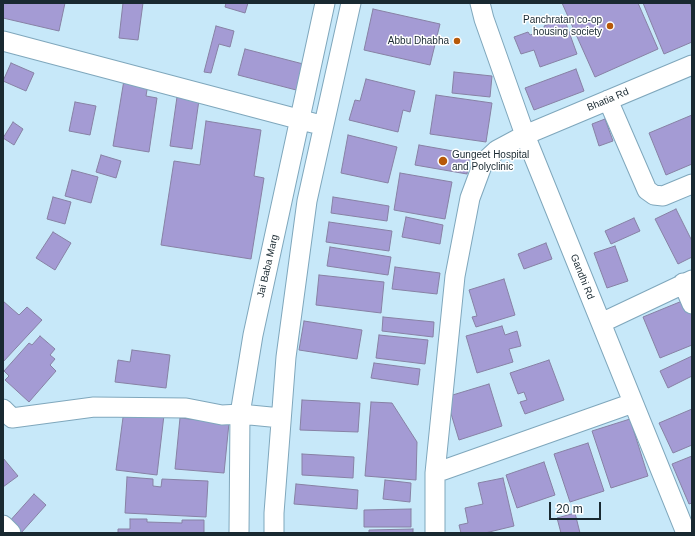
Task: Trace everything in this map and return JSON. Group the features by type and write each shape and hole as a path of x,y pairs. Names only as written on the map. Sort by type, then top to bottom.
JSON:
{"street":[{"name":"Jai Baba Marg","path":"239,533 240,414 253,336 325,3"},
{"path":"274,533 274,513 286,357 307,201 351,3"},
{"name":"Gandhi Rd","path":"482,11 525,135 686,533"},
{"path":"3,41 324,126"},
{"name":"Bhatia Rd","path":"435,533 435,473 455,276 470,198 483,163 497,150 525,135 692,65"},
{"path":"608,100 647,190 654,195 663,196 692,184"},
{"path":"601,324 688,281 692,304"},
{"path":"435,473 633,403"},
{"path":"3,409 12,418 94,407 186,408 222,415 240,414 281,418"},
{"path":"3,525 11,533"}],"building":[{"path":"3,3 65,3 59,31 3,18"},
{"path":"123,3 143,3 138,40 119,38"},
{"path":"226,3 248,3 245,13 225,7"},
{"name":"Panchratan co-op housing society","path":"562,3 638,3 658,49 595,77"},
{"path":"643,3 690,3 692,9 692,42 664,54"},
{"path":"373,9 440,24 430,65 364,50"},
{"path":"564,18 577,54 540,67 534,50 521,54 514,37 528,32 530,35 545,30 544,26"},
{"path":"216,26 234,31 230,47 219,44 211,73 204,72"},
{"path":"245,49 311,66 304,92 238,75"},
{"path":"11,63 34,73 26,91 3,81"},
{"path":"576,69 584,91 534,110 525,88"},
{"path":"454,72 492,76 490,97 452,93"},
{"path":"366,79 415,91 410,112 403,110 398,132 349,120 355,100 360,101"},
{"path":"124,80 148,84 146,96 157,98 149,152 113,146"},
{"path":"436,95 492,103 486,142 430,134"},
{"path":"177,97 199,100 192,149 170,146"},
{"path":"75,102 96,106 90,135 69,131"},
{"path":"692,115 692,164 666,175 649,133"},
{"path":"605,119 613,141 599,146 592,124"},
{"path":"206,121 261,130 254,176 264,178 251,259 161,245 174,161 200,165"},
{"path":"13,122 23,129 14,145 3,138"},
{"path":"348,135 397,147 388,183 341,173"},
{"path":"419,145 470,154 467,174 415,165"},
{"path":"101,155 121,161 116,178 96,172"},
{"path":"72,170 98,177 91,203 65,196"},
{"path":"400,173 452,182 445,219 394,210"},
{"path":"53,197 71,202 65,224 47,219"},
{"path":"333,197 389,206 387,221 331,213"},
{"path":"676,209 692,241 692,257 678,264 655,219"},
{"path":"406,217 443,225 440,244 402,237"},
{"path":"634,218 640,231 611,244 605,231"},
{"path":"329,222 392,231 389,251 326,242"},
{"path":"53,232 71,243 55,270 36,258"},
{"path":"546,243 552,259 524,269 518,254"},
{"path":"615,246 628,281 607,288 594,253"},
{"path":"330,247 391,257 388,275 327,266"},
{"path":"395,267 440,273 437,294 392,289"},
{"path":"319,275 384,282 381,313 316,305"},
{"path":"504,279 515,315 476,327 472,317 477,316 469,290"},
{"path":"687,299 692,312 692,345 660,358 643,317"},
{"path":"3,301 19,315 27,307 42,320 3,362"},
{"path":"383,317 434,322 433,337 382,331"},
{"path":"304,321 362,330 357,359 299,350"},
{"path":"502,326 505,335 517,331 521,346 509,349 513,362 477,373 466,336"},
{"path":"379,335 428,340 425,364 376,358"},
{"path":"40,336 55,349 50,355 55,359 50,365 56,371 29,402 5,380 9,376 4,371 29,343 32,345"},
{"path":"132,350 170,355 166,388 115,382 118,360 130,362"},
{"path":"692,356 692,376 668,388 660,371"},
{"path":"549,360 564,400 525,414 520,402 527,400 524,392 518,394 510,373"},
{"path":"374,363 420,369 418,385 371,378"},
{"path":"489,384 502,426 459,440 446,397"},
{"path":"302,400 360,403 358,432 300,430"},
{"path":"371,402 392,403 417,442 416,480 365,476"},
{"path":"692,409 692,445 673,453 659,423"},
{"path":"124,410 164,415 157,475 116,470"},
{"path":"180,418 229,423 224,473 175,469"},
{"path":"630,419 648,476 611,488 592,431"},
{"path":"588,443 604,491 570,502 554,454"},
{"path":"302,454 354,457 353,478 302,475"},
{"path":"692,456 692,503 689,504 672,464"},
{"path":"3,458 18,476 3,487"},
{"path":"544,462 555,495 517,508 506,475"},
{"path":"127,477 153,479 153,486 161,487 162,479 208,481 206,517 125,513"},
{"path":"503,478 514,526 485,533 461,533 459,525 468,523 465,508 483,504 478,483"},
{"path":"385,480 411,483 410,502 383,499"},
{"path":"296,484 358,490 357,509 294,504"},
{"path":"34,494 46,505 21,533 19,533 8,523"},
{"path":"411,509 411,527 364,527 364,510"},
{"path":"575,513 580,533 561,533 557,518"},
{"path":"130,519 147,519 147,522 182,523 182,520 204,520 204,533 118,533 118,529 130,529"},
{"path":"413,529 413,533 369,533 369,530"}],"place":[{"name":"Panchratan co-op housing society","path":"610,26"},
{"name":"Abbu Dhabha","path":"457,41"},
{"name":"Gungeet Hospital and Polyclinic","path":"443,161"}]}
